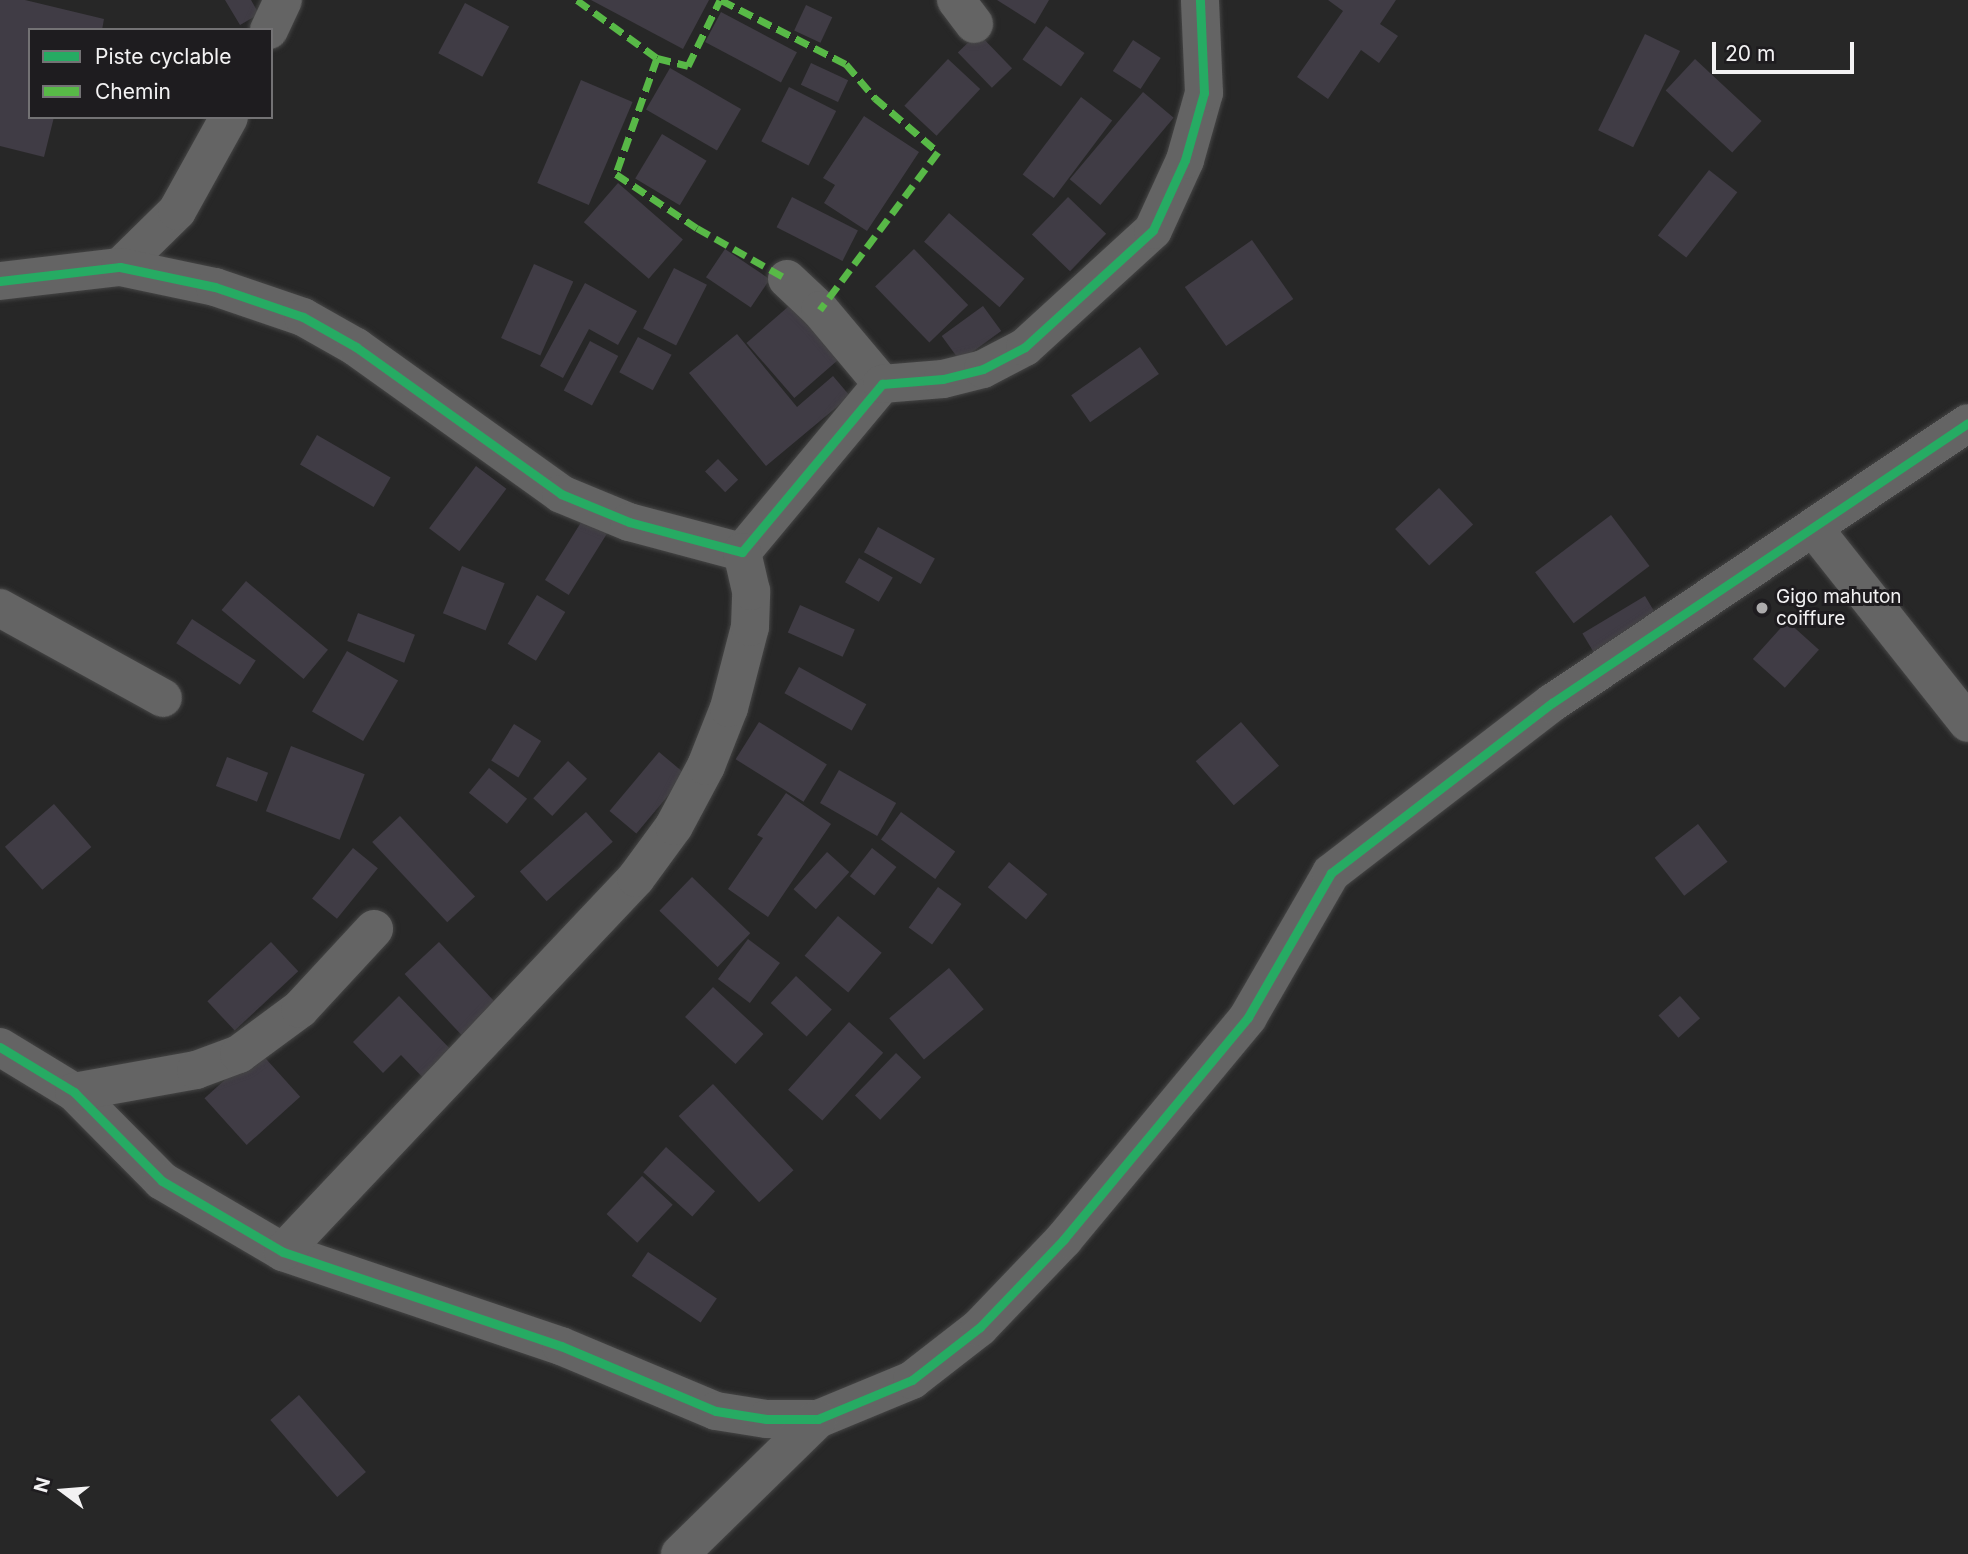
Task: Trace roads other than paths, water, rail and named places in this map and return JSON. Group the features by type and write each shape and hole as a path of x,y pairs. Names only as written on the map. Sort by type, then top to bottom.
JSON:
{"street":[{"path":"271,28 283,0"},
{"path":"742,552 882,384 943,379 983,369 1025,347 1153,230 1185,160 1203,93 1206,58 1198,28 1200,0"},
{"path":"120,267 177,211 228,119"},
{"path":"0,281 120,267 215,287 303,317 356,346 561,494 629,522 742,552"},
{"path":"786,279 820,310 882,384"},
{"path":"680,1554 818,1419 912,1380 980,1327 1065,1240 1248,1017 1331,873 1552,703 1815,530 1968,423"},
{"path":"1815,530 1968,723"},
{"path":"283,1252 658,850 706,766 729,708 750,627 751,591 742,552"},
{"path":"0,608 163,698"},
{"path":"74,1092 195,1070 239,1054 300,1009 374,929"},
{"path":"1,1052 74,1092 162,1181 283,1252 561,1346 716,1411 766,1419 818,1419"}],"place":[{"name":"Gigo mahuton coiffure","path":"1762,608"}]}
